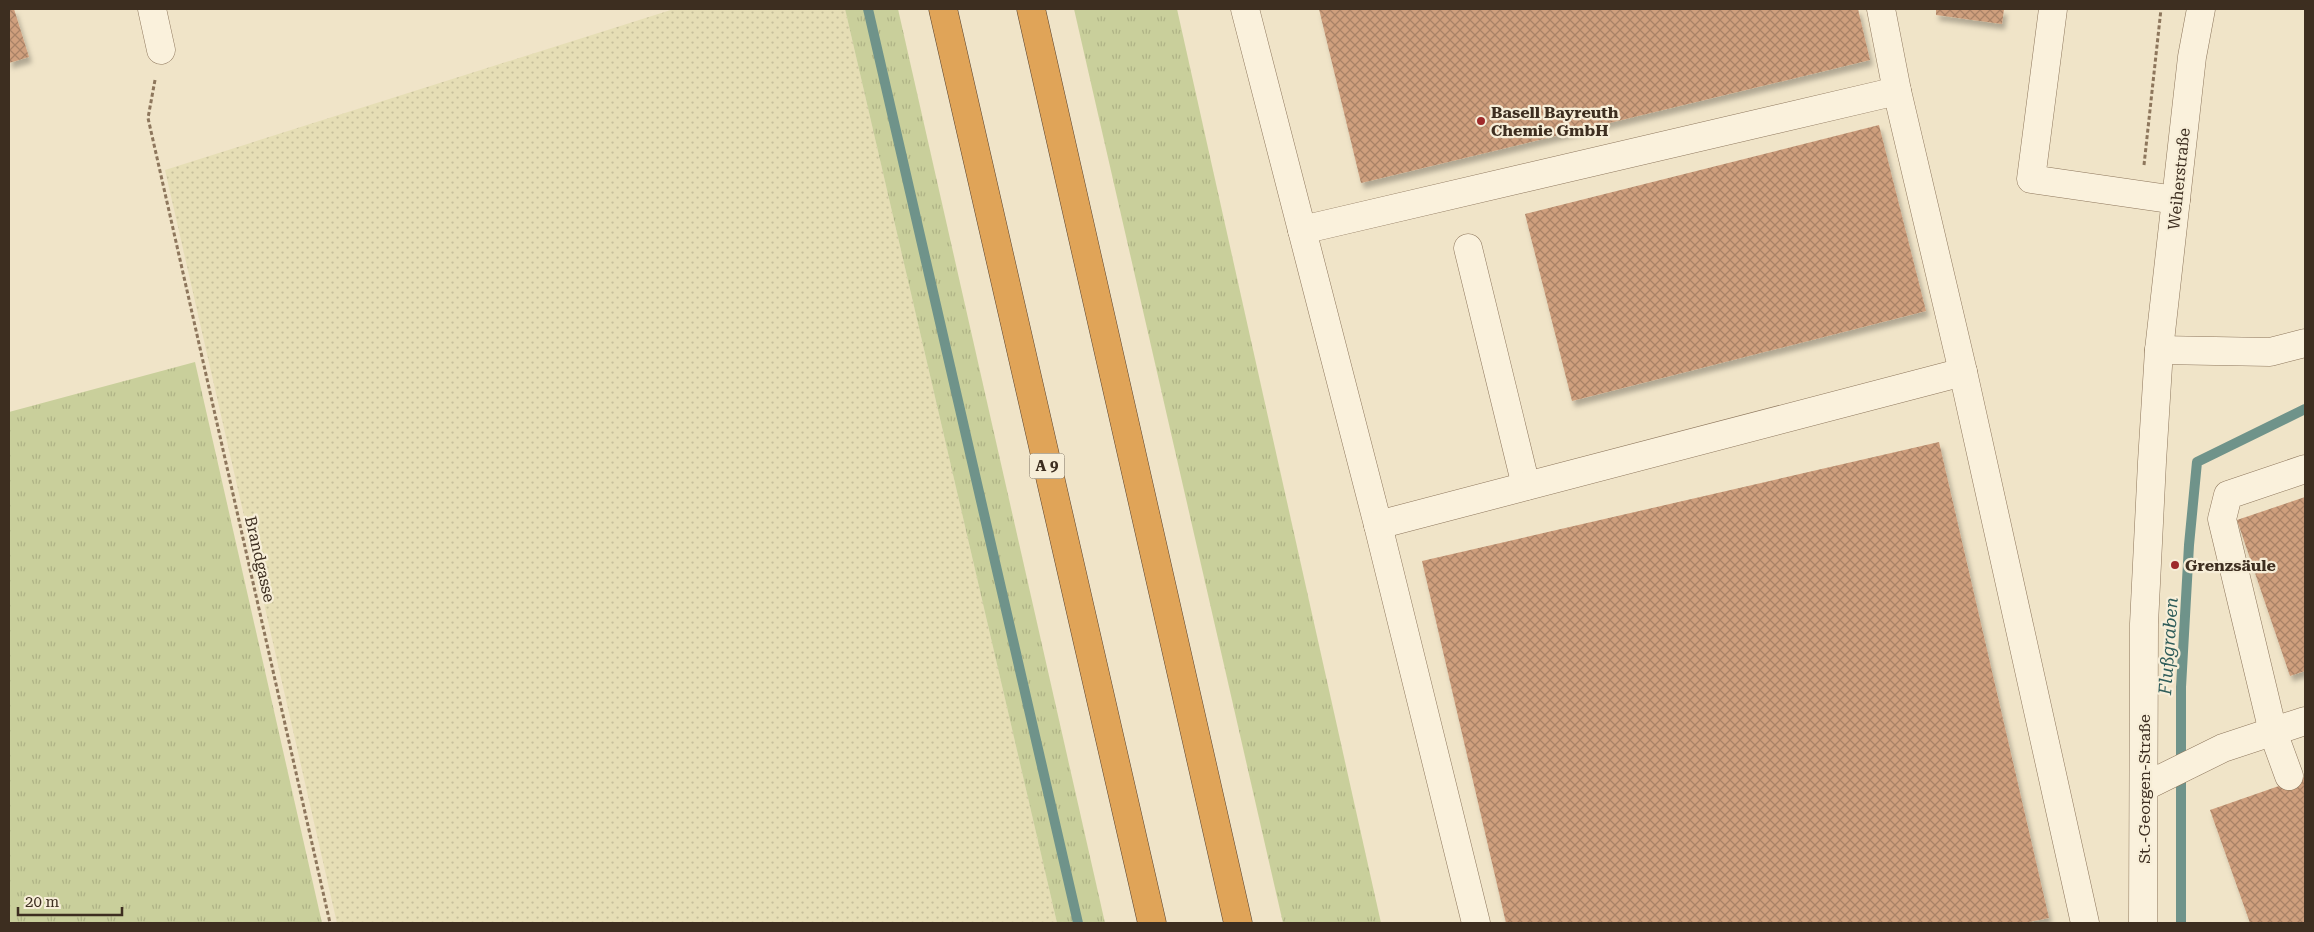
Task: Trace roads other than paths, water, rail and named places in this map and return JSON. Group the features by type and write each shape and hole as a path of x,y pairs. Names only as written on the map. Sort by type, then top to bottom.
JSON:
{"highway":[{"name":"A 9","path":"943,9 1152,923"},
{"path":"1031,9 1238,923"}],"street":[{"path":"152,9 161,50"},
{"path":"1245,9 1378,525 1476,923"},
{"path":"1881,9 1897,91 1963,372 2085,923"},
{"path":"2054,9 2031,179 2176,200"},
{"name":"Weiherstraße","path":"2144,624 2159,350 2192,57 2200,9"},
{"path":"1302,230 1897,91"},
{"path":"1468,248 1526,486"},
{"path":"2159,350 2270,352 2305,343"},
{"path":"1378,525 1963,372"},
{"path":"2289,776 2273,732 2222,518 2228,495 2305,468"},
{"name":"St.-Georgen-Straße","path":"2143,923 2151,783 2144,624"},
{"path":"2151,783 2223,748 2305,721"}],"waterway":[{"path":"868,9 1078,923"},
{"name":"Flußgraben","path":"2181,923 2181,687 2189,545 2197,462 2305,409"}],"place":[{"name":"Basell Bayreuth Chemie GmbH","path":"1481,121"},
{"name":"Grenzsäule","path":"2175,565"}]}
